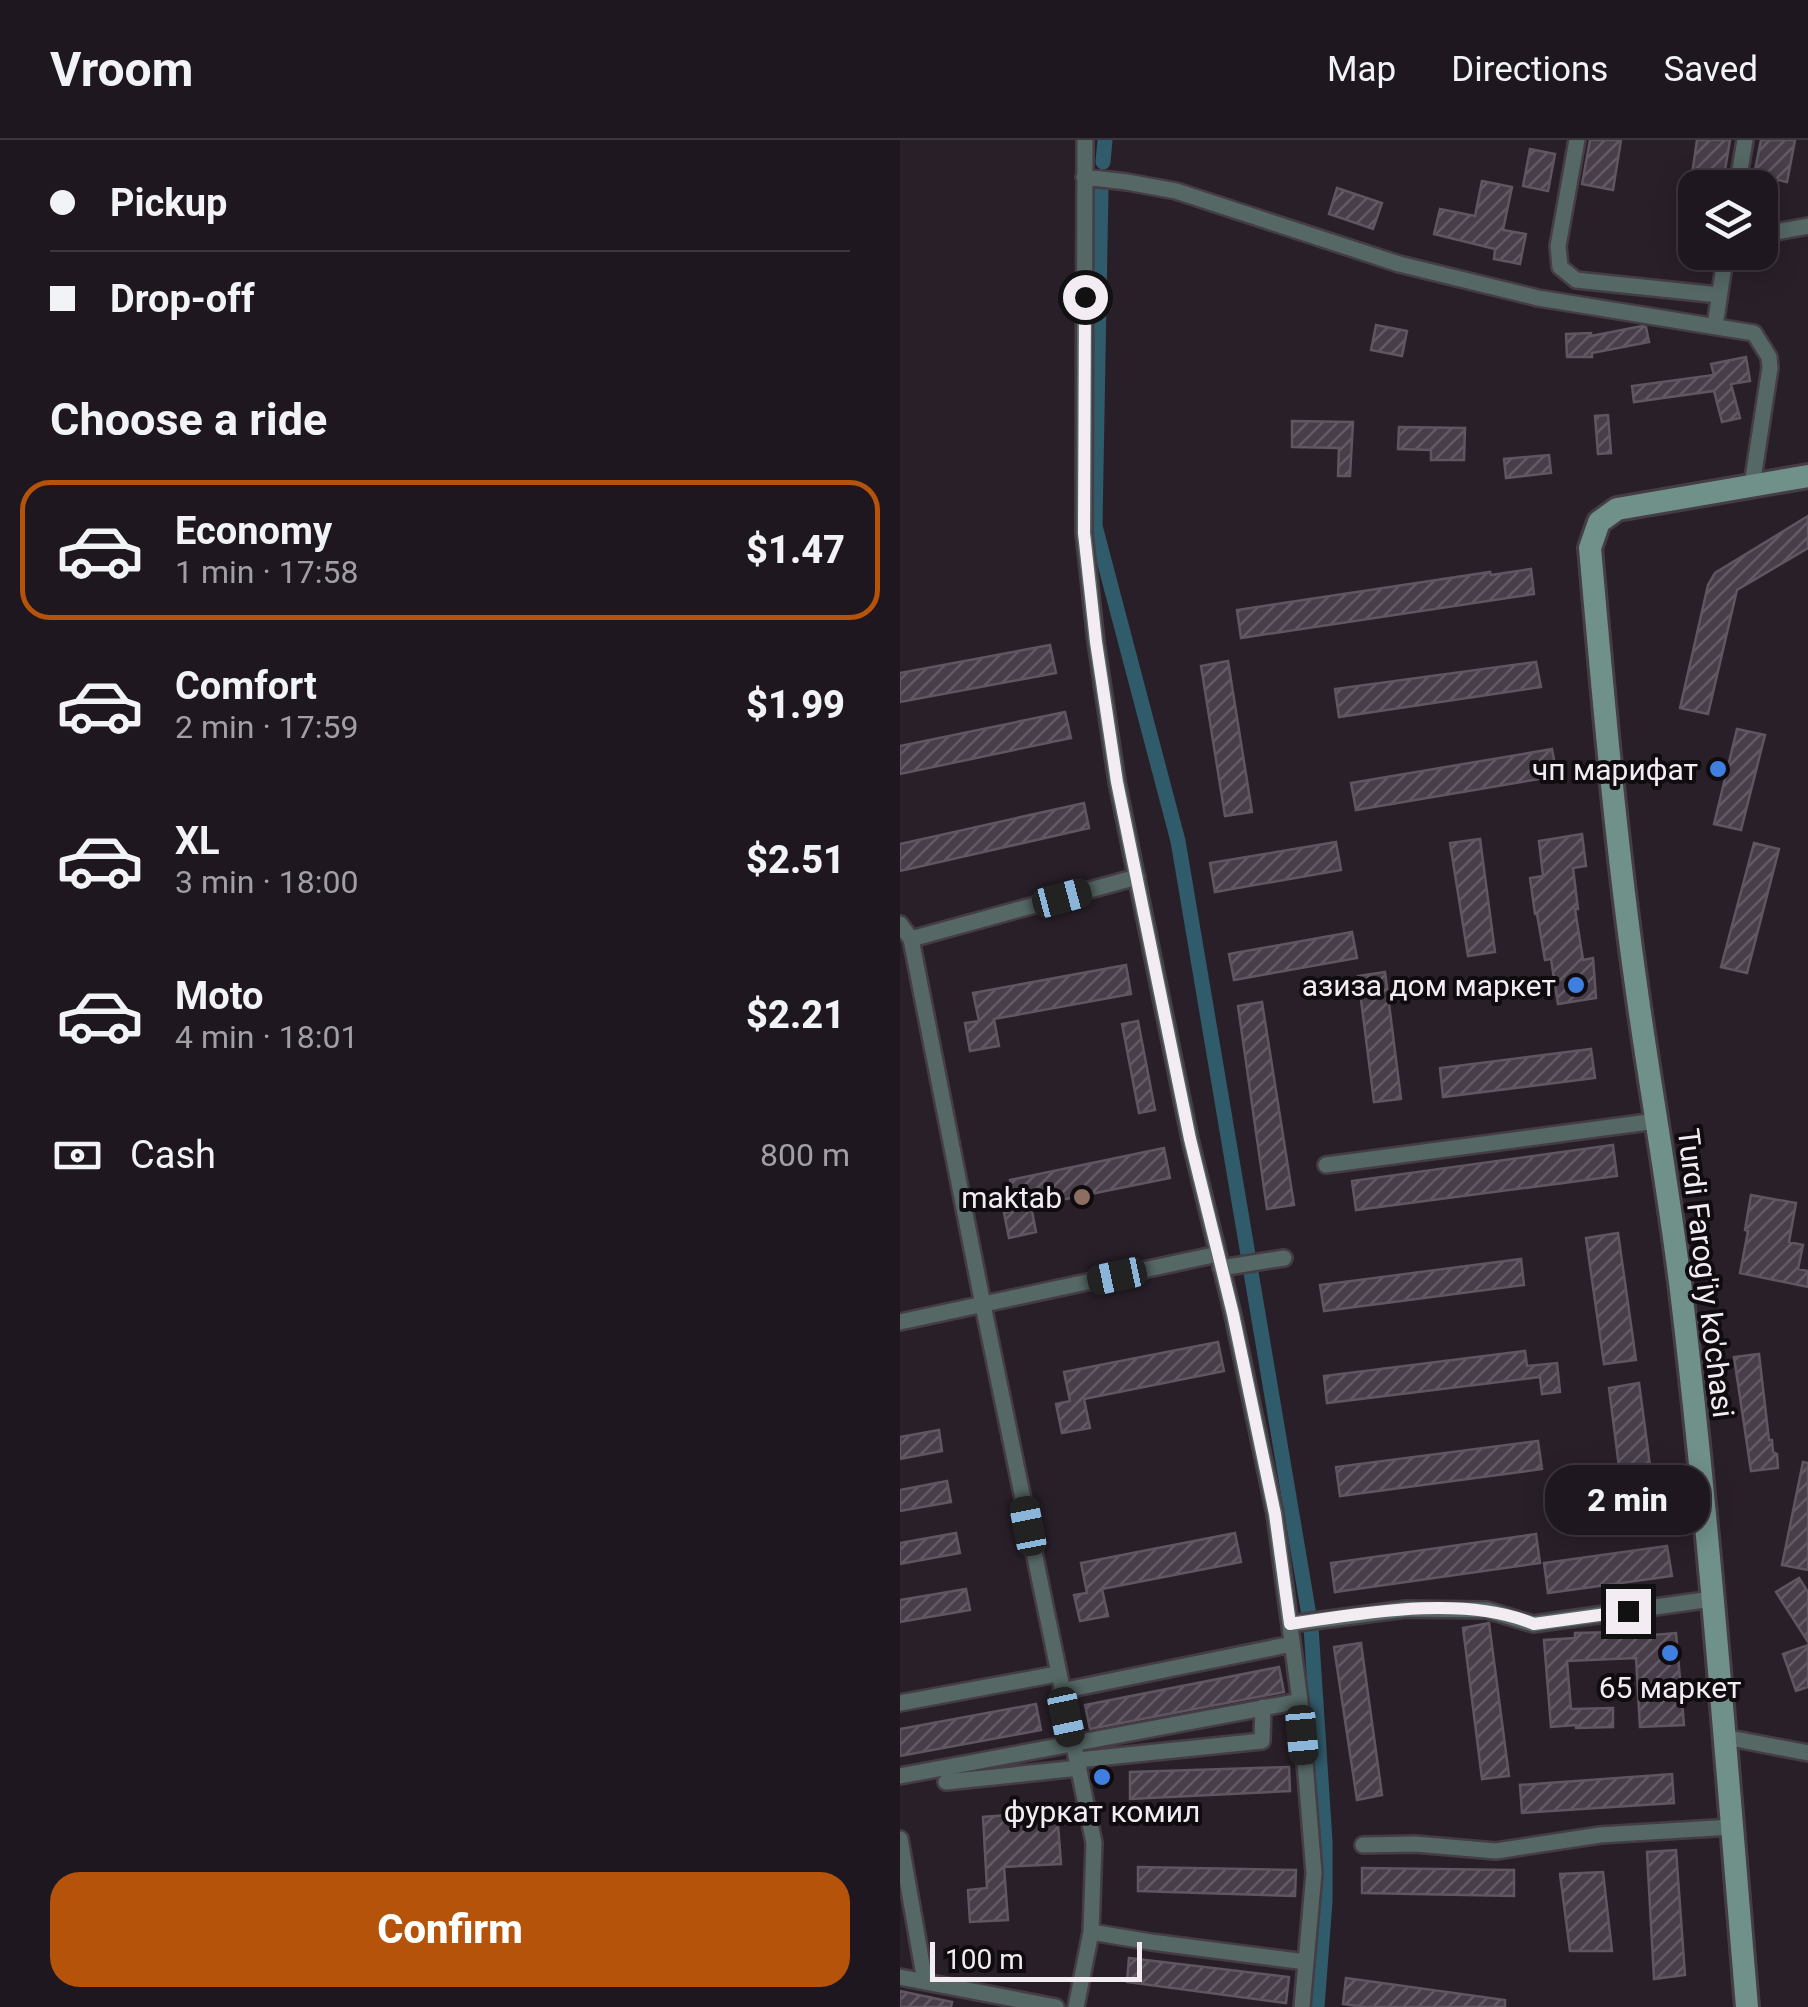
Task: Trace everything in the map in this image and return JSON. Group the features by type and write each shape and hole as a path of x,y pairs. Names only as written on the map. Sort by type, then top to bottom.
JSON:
{"street":[{"path":"1085,140 1084,533 1096,642 1117,782 1190,1139 1303,1622 1292,1644 1314,1873 1302,2007"},
{"path":"1576,140 1558,246 1560,268 1576,280 1720,295"},
{"path":"1739,170 1745,140"},
{"path":"1084,178 1176,191 1399,264 1538,298 1754,332 1770,368 1752,486 1808,476"},
{"path":"1778,232 1808,226"},
{"path":"1715,326 1723,270"},
{"path":"1576,280 1576,304"},
{"name":"Turdi Farog'iy ko'chasi","path":"1747,2007 1684,1310 1636,990 1590,548 1600,522 1617,509 1752,486"},
{"path":"911,939 1138,878"},
{"path":"900,924 911,939 1094,1844 1091,1932 1076,2007"},
{"path":"1326,1164 1656,1121"},
{"path":"900,1322 1220,1261 1283,1259"},
{"path":"1303,1622 1406,1609 1487,1610 1534,1624 1712,1599"},
{"path":"900,1703 1292,1644"},
{"path":"900,1776 1300,1700"},
{"path":"946,1782 1262,1741 1263,1707"},
{"path":"1725,1737 1808,1753"},
{"path":"1364,1845 1415,1844 1496,1851 1600,1834 1732,1827"},
{"path":"900,1839 925,1981"},
{"path":"1091,1932 1306,1962"},
{"path":"900,1977 1056,2007"}],"building":[{"path":"1590,140 1621,140 1613,190 1582,184"},
{"path":"1697,140 1730,140 1725,170 1693,170"},
{"path":"1761,140 1795,140 1787,182 1778,180 1778,170 1755,170"},
{"path":"1530,149 1555,154 1548,191 1523,186"},
{"path":"1482,181 1512,187 1503,230 1526,234 1520,264 1494,259 1495,249 1434,234 1440,209 1475,216"},
{"path":"1337,188 1382,203 1373,229 1329,214"},
{"path":"1376,325 1407,331 1402,356 1371,350"},
{"path":"1646,327 1649,342 1592,353 1592,357 1567,357 1566,334 1591,336"},
{"path":"1746,357 1750,381 1731,384 1740,418 1722,422 1714,391 1634,402 1632,386 1714,375 1711,364"},
{"path":"1608,415 1611,453 1598,454 1595,416"},
{"path":"1292,421 1353,422 1350,476 1338,476 1339,448 1292,447"},
{"path":"1399,427 1465,428 1464,460 1431,460 1431,450 1398,449"},
{"path":"1549,455 1551,473 1506,478 1504,459"},
{"path":"1808,516 1808,548 1737,590 1708,714 1680,708 1708,585 1715,573"},
{"path":"1531,569 1534,594 1241,638 1237,610"},
{"path":"1050,645 1056,673 900,702 900,673"},
{"path":"1228,661 1252,812 1225,816 1201,666"},
{"path":"1536,662 1541,687 1339,717 1335,689"},
{"path":"1065,712 1071,738 900,774 900,746"},
{"path":"1737,729 1765,735 1741,830 1714,824"},
{"path":"1552,749 1557,776 1356,810 1351,783"},
{"path":"1084,803 1089,828 900,871 900,844"},
{"path":"1582,834 1586,866 1573,868 1575,909 1583,960 1593,958 1596,998 1558,1004 1551,959 1545,960 1530,878 1543,876 1539,841"},
{"path":"1480,839 1495,952 1468,956 1450,843"},
{"path":"1336,842 1341,870 1215,892 1210,863"},
{"path":"1754,843 1779,849 1747,973 1721,967"},
{"path":"1352,932 1357,958 1234,980 1229,954"},
{"path":"1126,965 1131,994 994,1019 999,1046 970,1051 965,1023 979,1021 973,993"},
{"path":"1385,972 1401,1099 1374,1102 1358,976"},
{"path":"1262,1002 1294,1205 1267,1209 1238,1006"},
{"path":"1138,1021 1155,1110 1139,1113 1122,1024"},
{"path":"1591,1049 1595,1078 1443,1097 1440,1068"},
{"path":"1613,1145 1617,1176 1356,1210 1352,1181"},
{"path":"1164,1148 1170,1178 1031,1206 1036,1232 1009,1238 1004,1213 1017,1210 1010,1180"},
{"path":"1751,1195 1796,1203 1789,1242 1803,1245 1798,1269 1808,1271 1808,1287 1740,1273"},
{"path":"1618,1233 1636,1360 1604,1364 1586,1238"},
{"path":"1521,1259 1524,1285 1324,1311 1320,1285"},
{"path":"1218,1342 1224,1371 1084,1399 1090,1428 1062,1433 1056,1404 1070,1401 1064,1372"},
{"path":"1525,1351 1527,1366 1557,1363 1560,1392 1542,1394 1540,1377 1327,1403 1324,1376"},
{"path":"1759,1354 1769,1440 1777,1454 1778,1468 1751,1471 1734,1357"},
{"path":"1639,1383 1656,1510 1625,1514 1609,1388"},
{"path":"939,1430 942,1451 900,1459 900,1437"},
{"path":"1538,1441 1542,1469 1340,1496 1336,1467"},
{"path":"1803,1462 1808,1463 1808,1570 1782,1565"},
{"path":"947,1481 951,1502 900,1511 900,1490"},
{"path":"956,1533 960,1553 900,1564 900,1543"},
{"path":"1235,1533 1241,1562 1102,1589 1108,1616 1080,1621 1074,1595 1087,1593 1081,1563"},
{"path":"1536,1534 1540,1563 1335,1592 1331,1563"},
{"path":"1667,1546 1672,1576 1548,1593 1544,1563"},
{"path":"1799,1578 1808,1592 1808,1642 1776,1592"},
{"path":"966,1589 970,1610 900,1622 900,1600"},
{"path":"1489,1623 1509,1776 1482,1779 1463,1628"},
{"path":"1616,1632 1616,1638 1676,1633 1684,1725 1640,1727 1636,1658 1567,1661 1571,1709 1613,1708 1613,1727 1551,1727 1544,1640 1575,1638 1575,1633"},
{"path":"1361,1643 1382,1795 1357,1800 1334,1647"},
{"path":"1808,1645 1808,1687 1796,1691 1783,1654"},
{"path":"1279,1667 1284,1692 1090,1729 1085,1705"},
{"path":"1036,1704 1041,1730 900,1756 900,1729"},
{"path":"1289,1767 1290,1791 1130,1799 1130,1772"},
{"path":"1672,1774 1674,1803 1522,1813 1520,1785"},
{"path":"1057,1811 1061,1864 1004,1867 1008,1920 970,1922 968,1890 987,1888 983,1817"},
{"path":"1676,1850 1685,1975 1654,1979 1647,1852"},
{"path":"1138,1867 1296,1870 1295,1896 1138,1891"},
{"path":"1362,1868 1514,1870 1514,1896 1362,1893"},
{"path":"1603,1872 1612,1951 1570,1951 1560,1874"},
{"path":"1129,1958 1289,1977 1286,2003 1127,1982"},
{"path":"1346,1978 1505,2000 1505,2007 1343,2004"},
{"path":"900,1991 952,2002 951,2007 900,2007"}],"waterway":[{"path":"1103,162 1105,140"},
{"path":"1101,189 1095,526 1178,841 1311,1627 1325,1841 1317,2007"}],"place":[{"name":"чп марифат","path":"1718,769"},
{"name":"азиза дом маркет","path":"1576,985"},
{"name":"maktab","path":"1082,1197"},
{"name":"65 маркет","path":"1670,1653"},
{"name":"фуркат комил","path":"1102,1777"}],"route":[{"path":"1085,297 1084,533 1117,782 1190,1139 1233,1314 1275,1514 1290,1624 1406,1609 1487,1610 1534,1624 1628,1611"}]}
